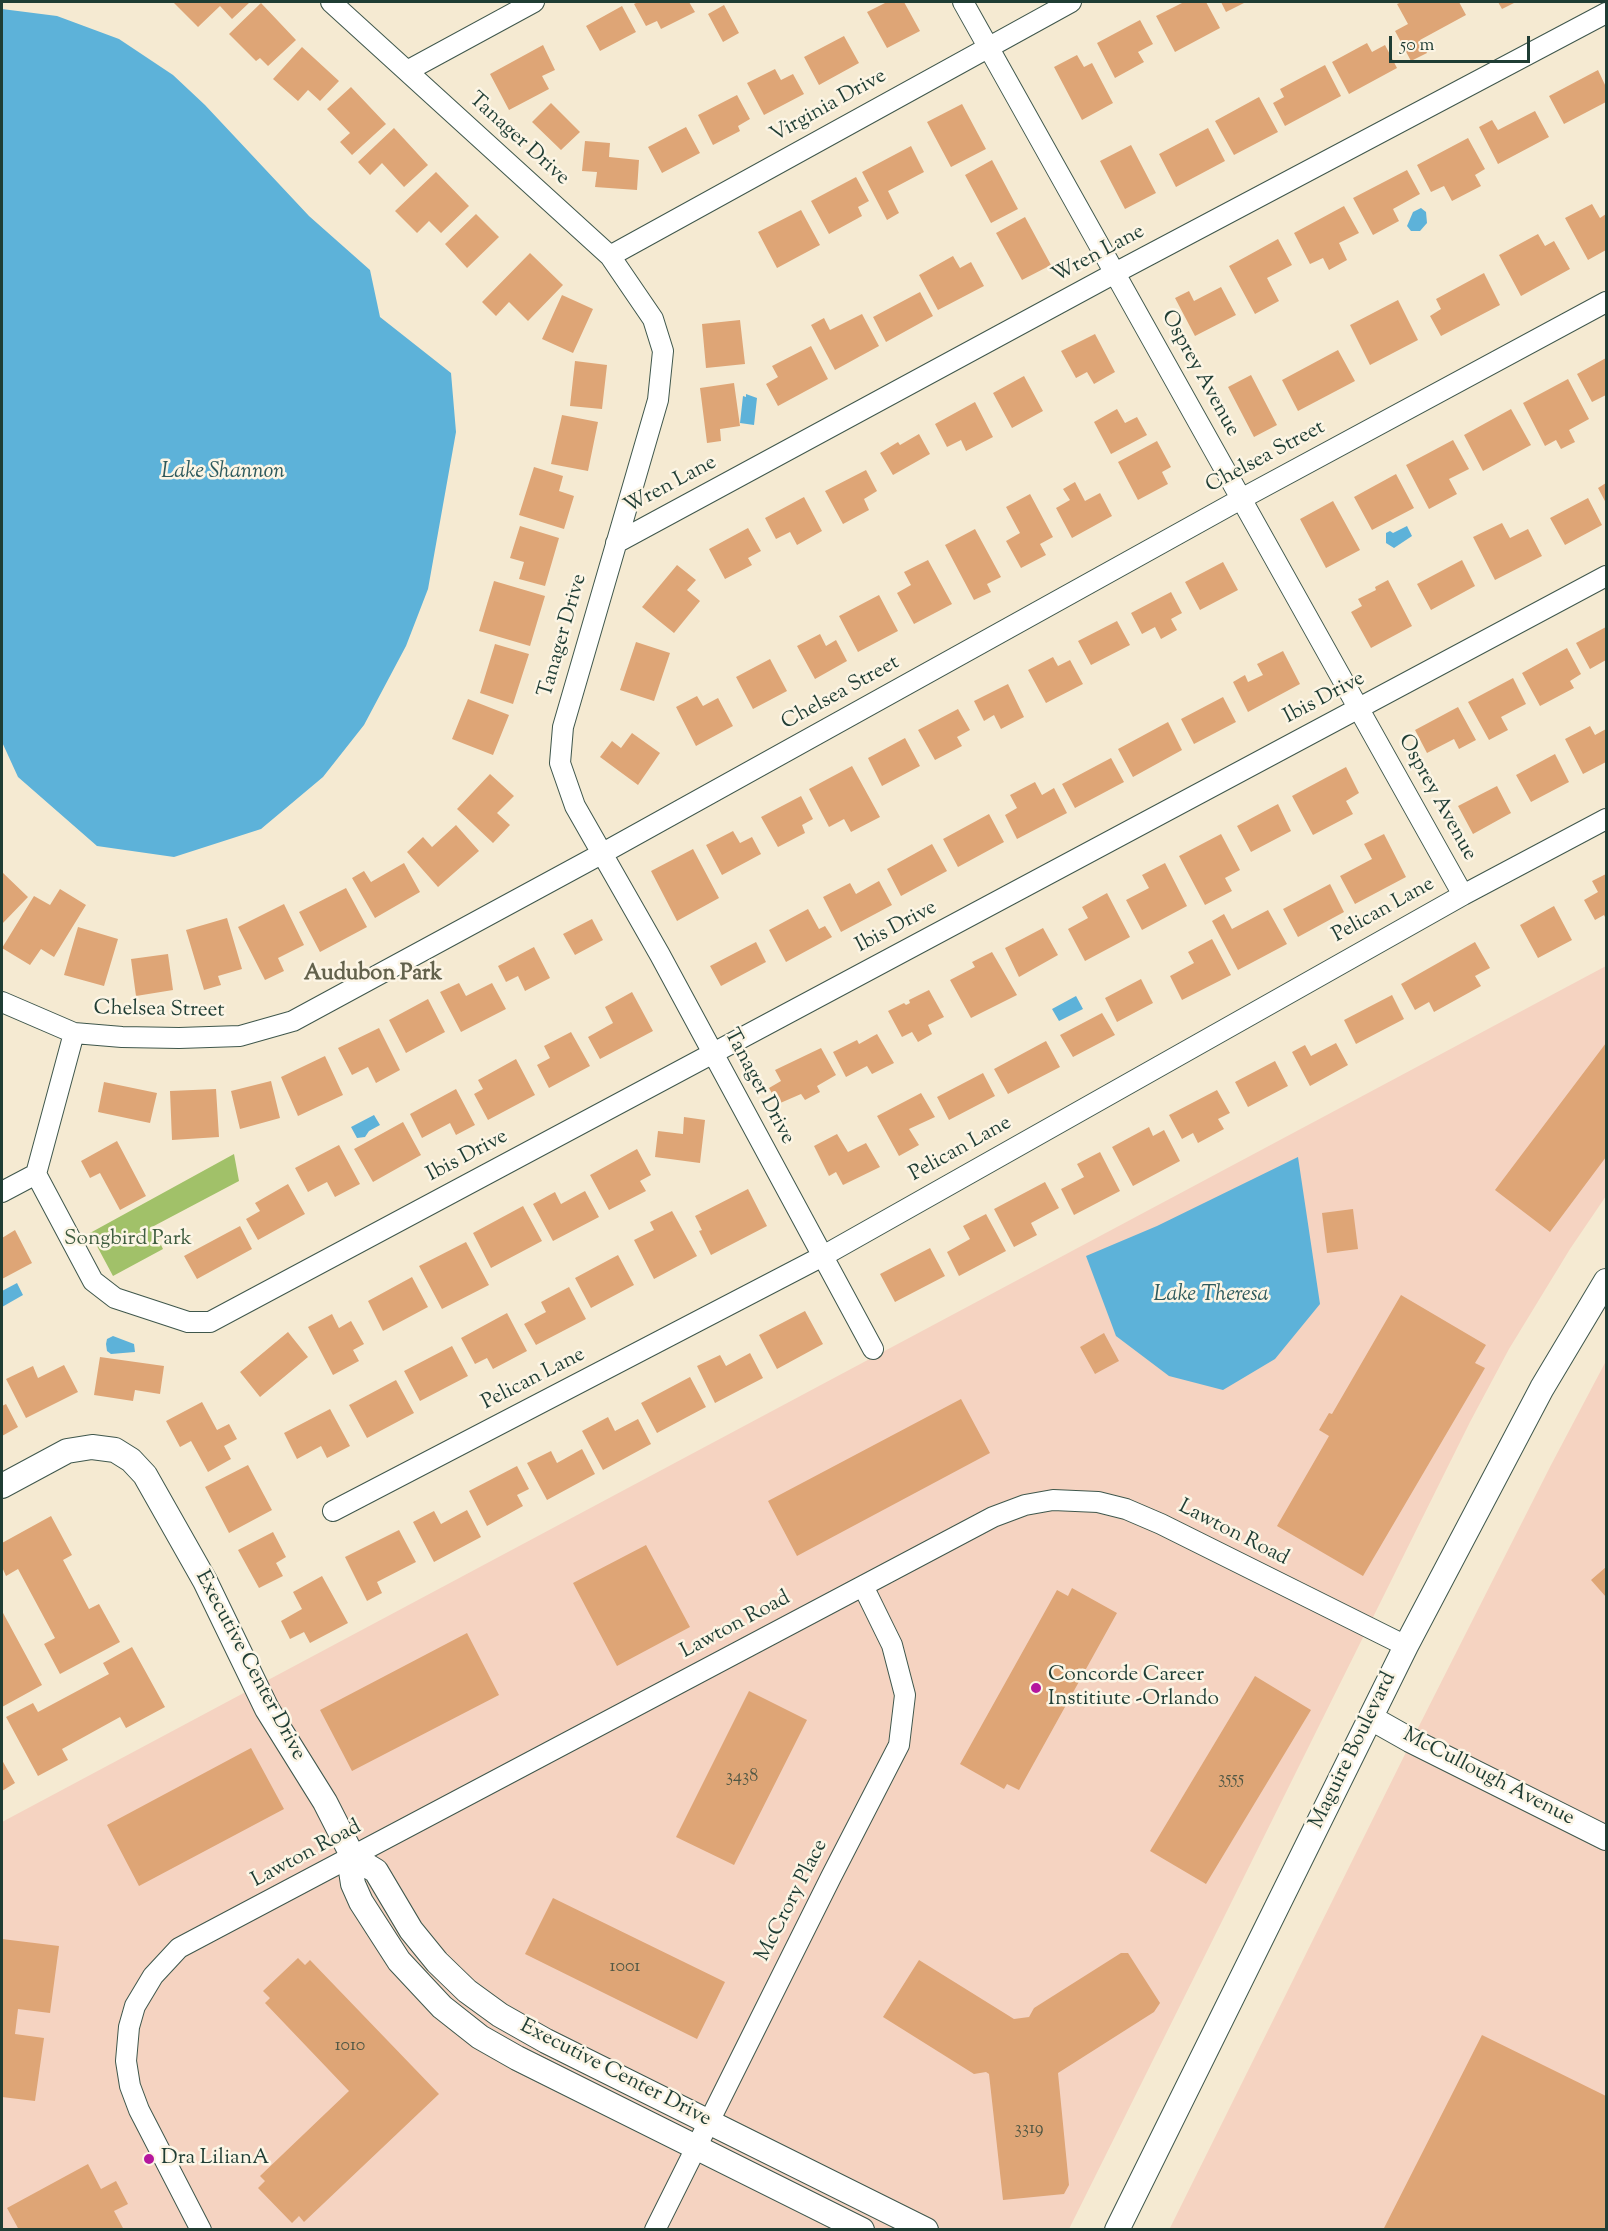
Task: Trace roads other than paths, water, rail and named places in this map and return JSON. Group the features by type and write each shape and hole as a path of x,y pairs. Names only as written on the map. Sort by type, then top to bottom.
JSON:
{"street":[{"name":"Tanager Drive","path":"331,2 610,256 653,319 663,351 658,400 563,727 561,763 575,806 603,853 873,1349"},
{"path":"407,71 534,2"},
{"name":"Osprey Avenue","path":"963,2 1463,895"},
{"name":"Virginia Drive","path":"610,256 1071,2"},
{"name":"Wren Lane","path":"616,543 1115,273 1606,13"},
{"name":"Chelsea Street","path":"2,1002 74,1033 122,1037 240,1036 293,1021 603,853 1241,499 1606,302"},
{"name":"Ibis Drive","path":"36,1174 93,1281 115,1298 188,1322 210,1322 1606,576"},
{"name":"Pelican Lane","path":"333,1511 823,1256 1463,895 1606,819"},
{"path":"2,1192 36,1174 74,1033"},
{"name":"Maguire Boulevard","path":"1117,2229 1407,1646 1542,1388 1606,1281"},
{"name":"Executive Center Drive","path":"2,1486 67,1451 92,1447 115,1450 131,1460 145,1475 205,1581 267,1709 325,1802 353,1857 376,1871 411,1930 437,1962 467,1991 489,2008 531,2033 926,2229"},
{"name":"Lawton Road","path":"201,2229 132,2092 126,2061 131,2016 146,1986 179,1948 1010,1510 1039,1502 1082,1500 1112,1505 1140,1515 1407,1646"},
{"name":"McCrory Place","path":"655,2229 899,1745 905,1695 892,1645 863,1586"},
{"name":"McCullough Avenue","path":"1371,1718 1410,1740 1606,1838"},
{"name":"Executive Center Drive","path":"353,1857 351,1871 353,1884 372,1920 408,1972 455,2018 480,2037 517,2058 862,2229"}],"water":[{"name":"Lake Shannon","path":"2,9 57,16 119,39 173,75 205,105 309,216 370,270 380,317 451,373 456,432 428,589 406,646 364,725 323,777 261,829 174,857 97,846 18,777 2,742"},
{"path":"1421,208 1426,212 1427,223 1420,231 1411,231 1407,226 1413,212"},
{"path":"746,394 757,398 754,425 740,423 743,396 746,397"},
{"path":"1407,526 1412,536 1394,548 1386,543 1386,533 1390,531 1393,533"},
{"path":"1076,996 1083,1009 1059,1021 1052,1009"},
{"path":"374,1115 380,1125 369,1131 365,1137 357,1138 351,1127"},
{"name":"Lake Theresa","path":"1298,1157 1320,1304 1275,1359 1223,1390 1169,1376 1116,1336 1086,1256 1157,1226"},
{"path":"17,1283 23,1295 2,1307 2,1291"},
{"path":"113,1336 134,1344 135,1352 111,1354 107,1351 106,1344 107,1339"}],"place":[{"name":"Concorde Career Institiute -Orlando","path":"1036,1688"},
{"name":"Dra LilianA","path":"149,2159"}],"district":[{"name":"Audubon Park","path":"373,975"}],"park label":[{"name":"Songbird Park","path":"128,1240"}]}
